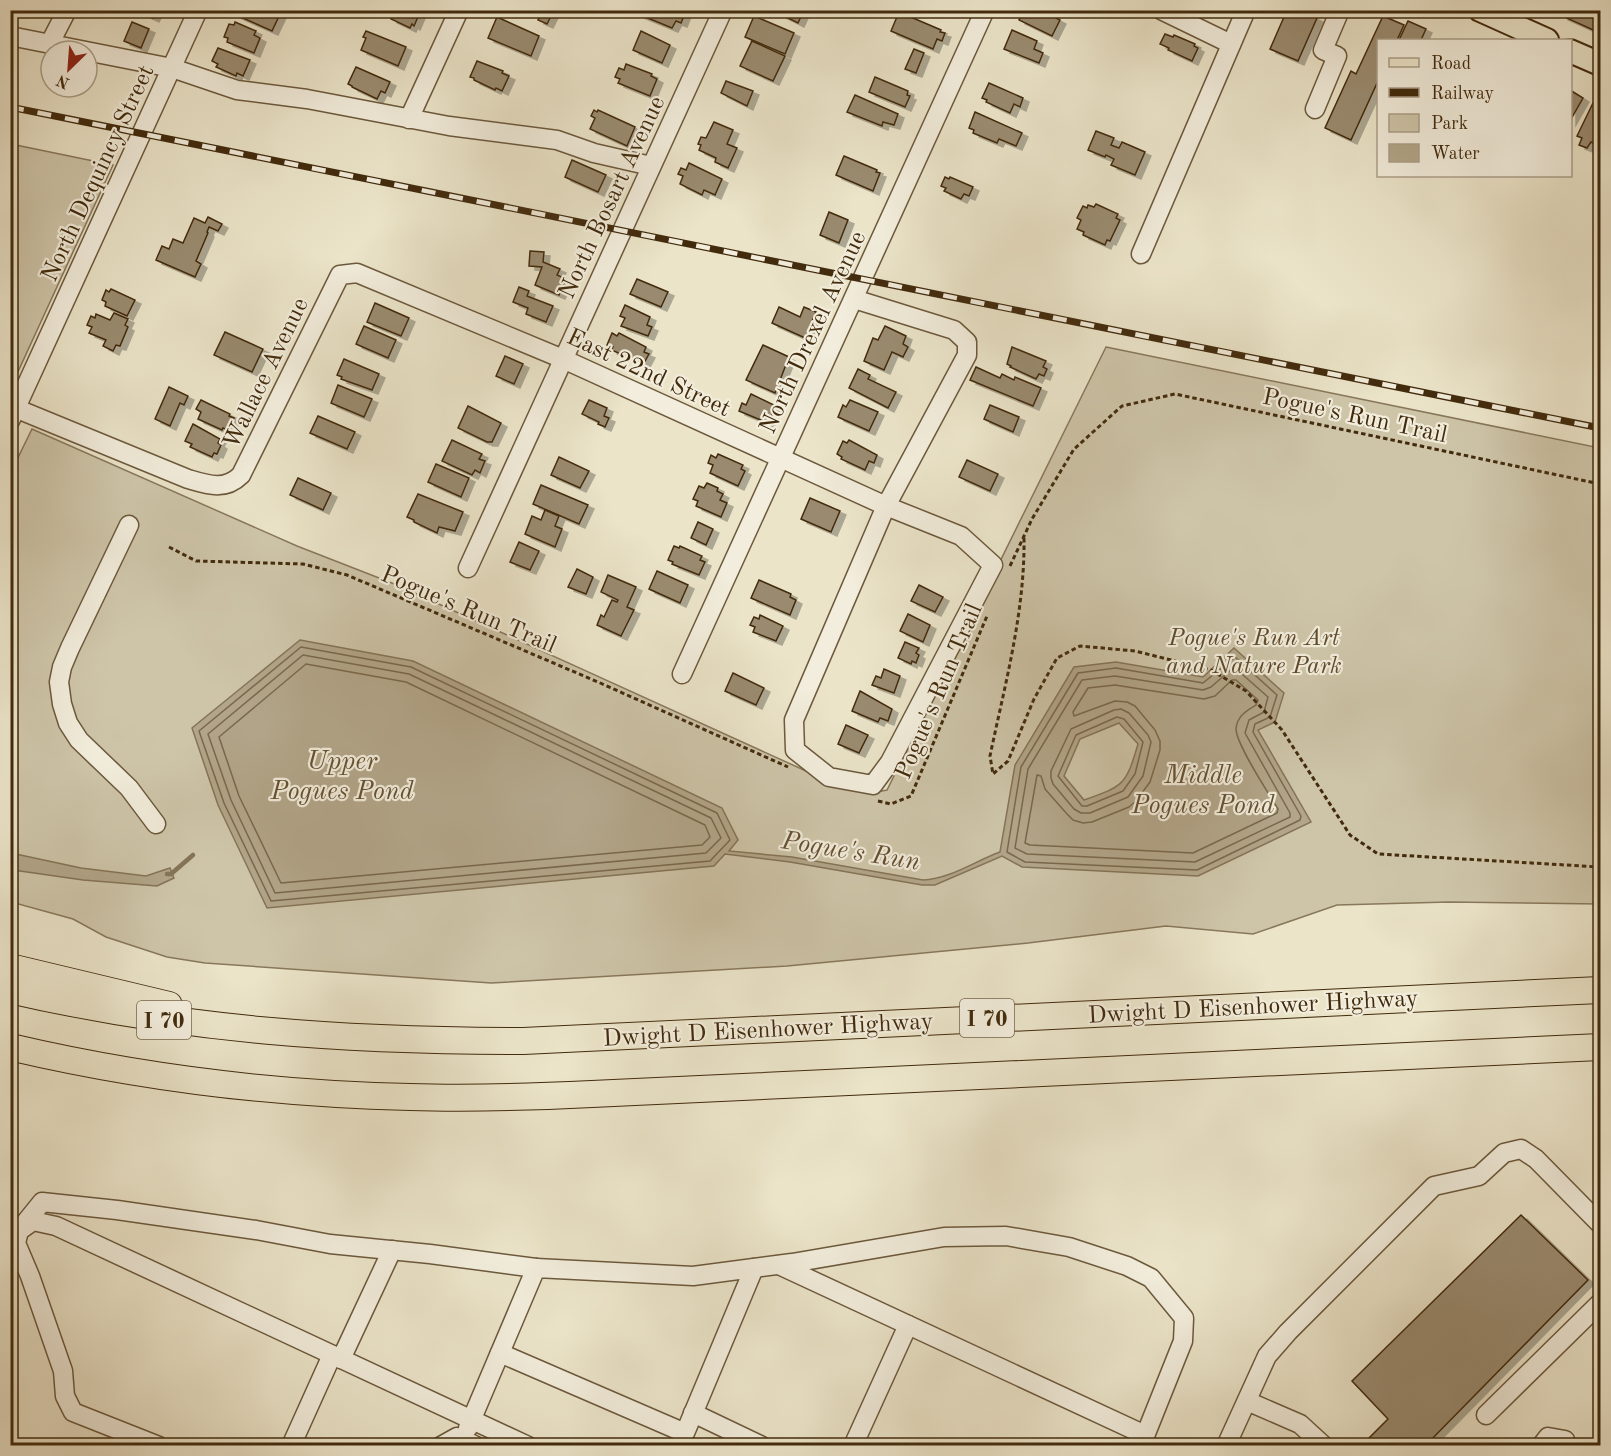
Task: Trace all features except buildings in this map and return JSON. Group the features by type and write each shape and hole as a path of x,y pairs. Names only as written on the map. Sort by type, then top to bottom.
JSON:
{"highway":[{"path":"10,966 148,1000 319,1036"},
{"name":"Dwight D Eisenhower Highway","path":"10,990 103,1010 190,1023 319,1036 459,1042 523,1041 1600,990"},
{"name":"I 70","path":"10,1048 146,1073 278,1090 457,1098 592,1094 1600,1047"}],"main road":[{"path":"1480,10 1545,39"},
{"path":"1572,52 1600,64"}],"street":[{"path":"52,39 67,10"},
{"name":"North Dequincy Street","path":"12,412 198,10"},
{"path":"409,119 459,10"},
{"name":"North Bosart Avenue","path":"468,568 723,10"},
{"name":"North Drexel Avenue","path":"682,674 985,10"},
{"path":"1161,10 1231,44"},
{"path":"1141,254 1246,10"},
{"path":"1315,109 1337,56 1323,50 1340,11"},
{"path":"10,36 39,42"},
{"path":"99,54 172,68 237,90 307,99 449,126 557,140 594,153 651,166"},
{"name":"East 22nd Street","path":"340,275 357,273 563,358 886,506 961,536 1001,566"},
{"name":"Wallace Avenue","path":"12,412 210,486 235,482 246,465 340,275"},
{"path":"854,298 954,330 967,342 967,355 886,506 794,720 795,750 829,777 873,785 890,762 1001,566"},
{"path":"129,525 70,648 59,682 68,723 79,740 129,788 156,824"},
{"path":"1226,1446 1267,1356 1288,1332 1434,1186 1479,1176 1504,1153 1521,1149 1536,1159 1600,1224"},
{"path":"159,1446 73,1412 65,1396 63,1371 30,1275 16,1243 19,1231 42,1202 256,1230 330,1244 536,1268 693,1276 944,1237 1006,1236 1069,1247 1127,1266 1151,1278 1184,1318 1183,1341 1143,1440 778,1264"},
{"path":"19,1231 33,1221 56,1226 337,1357 464,1436 528,1446"},
{"path":"291,1446 392,1250"},
{"path":"464,1436 536,1268"},
{"path":"500,1353 682,1439 754,1268"},
{"path":"1486,1415 1600,1303"},
{"path":"853,1446 908,1325"},
{"path":"1246,1401 1300,1424 1324,1446"},
{"path":"693,1413 762,1446"},
{"path":"1541,1446 1548,1437 1565,1440"}],"path":[{"name":"Pogue's Run Trail","path":"1001,566 1024,536 1074,449 1122,406 1175,394 1600,484"},
{"path":"1024,536 1024,572 1020,608 990,756 993,774 1008,761 1034,699 1057,658 1080,646 1135,651 1211,670 1246,692 1282,730 1350,834 1378,854 1600,867"},
{"name":"Pogue's Run Trail","path":"169,547 196,561 303,564 347,575 598,682 789,768"},
{"name":"Pogue's Run Trail","path":"872,800 891,804 911,796 991,607"}],"green space":[{"path":"11,144 113,165 16,376 11,379"},
{"name":"Pogue's Run Art and Nature Park","path":"1106,347 1600,448 1600,904 1449,902 1337,905 1253,934 1166,926 1028,943 787,966 491,983 205,963 167,957 106,937 73,919 11,902 10,474 32,429 297,546 397,585 817,776 877,792 887,790"}],"water":[{"name":"Upper Pogues Pond","path":"300,640 413,661 722,808 738,840 729,851 792,857 923,880 953,873 1000,852 1015,765 1074,667 1116,662 1203,677 1234,648 1284,693 1275,722 1258,730 1311,822 1198,876 1022,867 1002,856 935,885 922,885 790,862 725,854 714,866 267,908 218,805 192,728","holes":["1119,723 1138,744 1126,776 1122,782 1108,791 1084,800 1064,776 1080,739"]},
{"path":"11,853 81,868 146,876 170,868 174,878 157,886 83,880 13,870 11,869"}],"waterway":[{"path":"167,874 171,874 193,855"}],"railway":[{"path":"10,107 1600,428"}],"water label":[{"name":"Middle Pogues Pond","path":"1203,789"},
{"name":"Pogue's Run","path":"851,850"}]}
